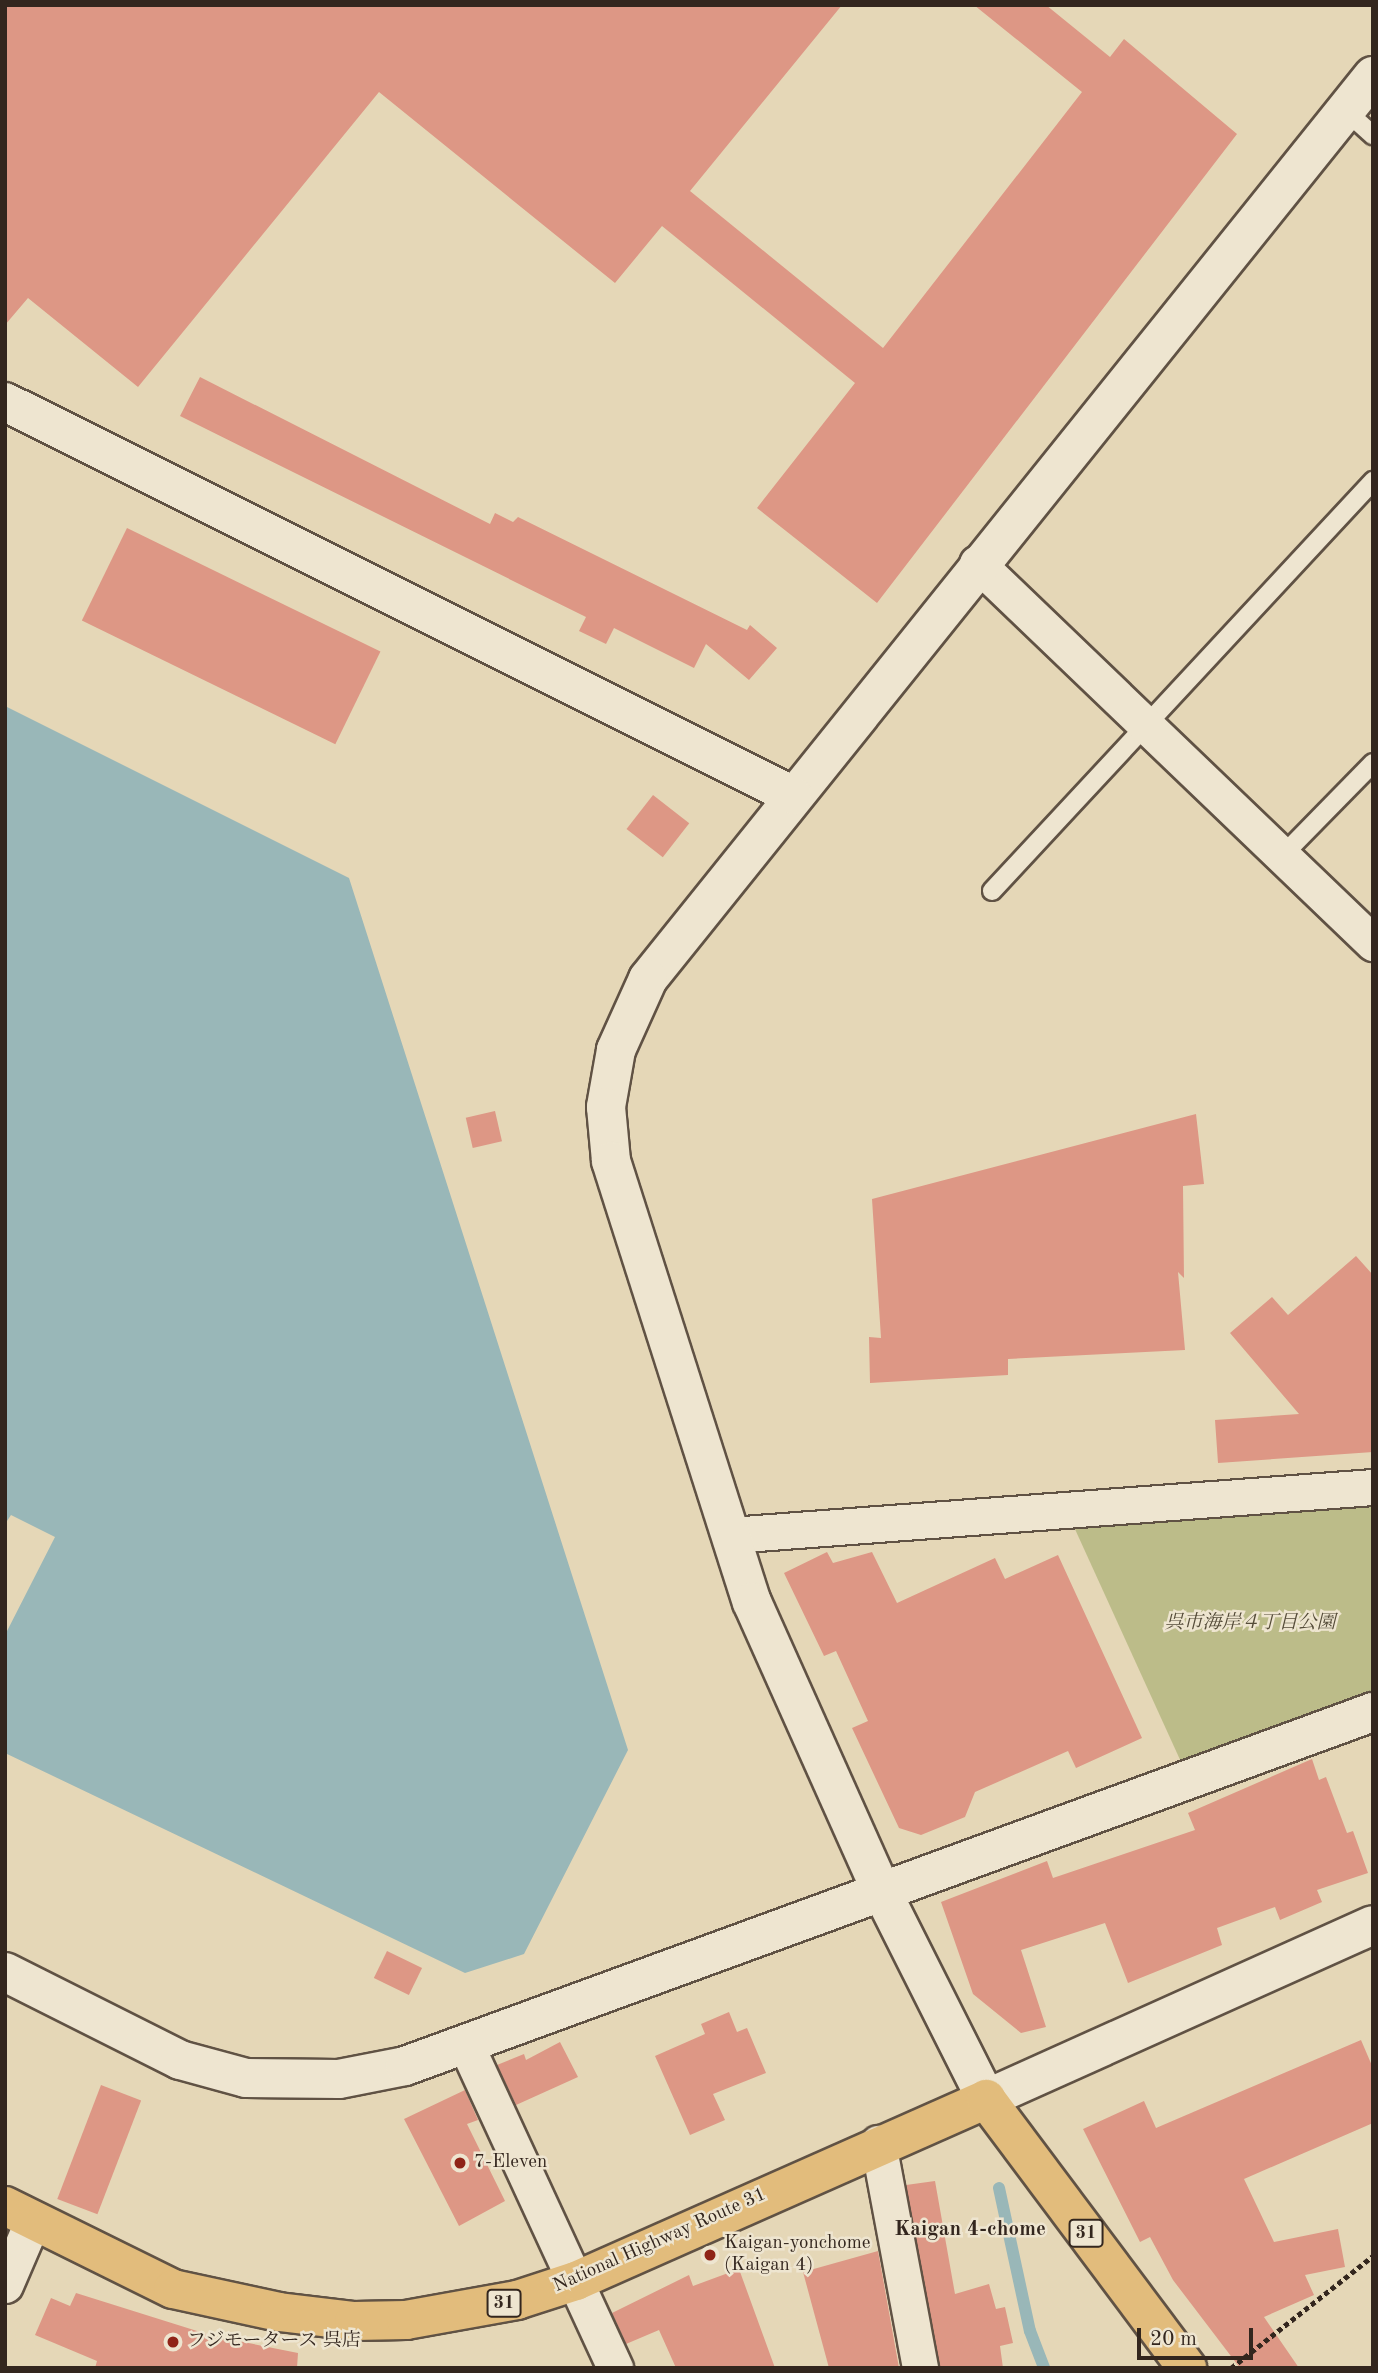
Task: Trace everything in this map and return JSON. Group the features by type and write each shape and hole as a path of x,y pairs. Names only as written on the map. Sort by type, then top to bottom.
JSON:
{"highway":[{"name":"National Highway Route 31","path":"19,2213 173,2289 279,2312 354,2321 464,2311 576,2281 878,2143 986,2099"},
{"name":"31","path":"986,2099 1187,2368"}],"street":[{"path":"1373,76 1359,123 977,563 648,978 617,1050 606,1107 611,1161 752,1602 882,1892 986,2099 1373,1926"},
{"path":"5,402 792,794"},
{"path":"977,563 1373,943"},
{"path":"730,1535 1373,1487"},
{"path":"5,1972 180,2060 246,2078 339,2079 405,2066 1373,1712"},
{"path":"466,2043 615,2368"},
{"path":"878,2143 920,2368"},
{"path":"5,2285 19,2213"}],"lane":[{"path":"992,891 1373,481"},
{"path":"1282,856 1373,763"}],"path":[{"path":"1231,2368 1373,2256"}],"green space":[{"name":"呉市海岸４丁目公園","path":"1373,1494 1373,1706 1187,1775 1069,1516"}],"water":[{"path":"5,706 349,878 628,1750 524,1954 465,1973 5,1753 5,1635 55,1537 11,1515 5,1524"}],"building":[{"path":"5,5 842,5 690,191 883,348 1082,92 974,5 1046,5 1110,57 1124,39 1237,134 877,603 757,508 855,383 662,226 615,283 379,92 138,387 28,298 5,325"},
{"path":"200,377 490,524 495,513 513,522 518,517 747,630 750,625 777,648 749,680 706,644 694,668 614,628 606,644 579,631 586,617 180,416"},
{"path":"127,528 380,652 335,744 82,621"},
{"path":"653,795 689,823 663,857 627,829"},
{"path":"495,1111 502,1141 473,1148 466,1118"},
{"path":"1196,1114 1204,1184 1183,1186 1184,1278 1178,1272 1185,1350 1008,1359 1008,1375 870,1383 869,1337 881,1338 872,1199"},
{"path":"1356,1256 1373,1275 1373,1452 1218,1463 1215,1420 1299,1414 1230,1333 1272,1297 1288,1315"},
{"path":"827,1552 833,1563 872,1552 897,1603 995,1558 1005,1579 1058,1555 1142,1738 1076,1768 1068,1751 975,1792 965,1817 921,1835 899,1828 852,1728 868,1721 836,1651 824,1656 784,1573"},
{"path":"1312,1759 1319,1780 1326,1777 1347,1833 1353,1831 1368,1873 1317,1890 1322,1902 1280,1920 1275,1907 1217,1928 1222,1945 1128,1983 1105,1923 1021,1950 1046,2027 1021,2033 973,1994 941,1902 1047,1861 1053,1878 1195,1830 1188,1813"},
{"path":"387,1951 422,1968 409,1995 374,1978"},
{"path":"729,2012 737,2032 747,2028 766,2073 713,2094 725,2120 690,2135 655,2056 705,2034 701,2024"},
{"path":"1361,2040 1373,2068 1373,2123 1244,2179 1274,2242 1338,2229 1345,2267 1305,2275 1314,2295 1264,2317 1299,2368 1240,2368 1173,2280 1150,2237 1140,2242 1083,2129 1144,2101 1156,2128"},
{"path":"560,2042 578,2077 516,2105 497,2065 524,2054 526,2060"},
{"path":"101,2085 141,2100 97,2214 57,2199"},
{"path":"465,2090 478,2120 467,2124 505,2201 459,2226 404,2119"},
{"path":"935,2181 955,2294 989,2284 996,2309 1005,2307 1013,2343 1000,2346 1003,2368 940,2368 906,2185"},
{"path":"878,2251 899,2368 829,2368 803,2272"},
{"path":"739,2269 775,2368 676,2368 659,2330 626,2344 612,2313 689,2275 693,2286"},
{"name":"フジモータース 呉店","path":"76,2293 213,2336 298,2353 297,2368 95,2368 97,2361 35,2335 51,2298 70,2306"}],"waterway":[{"path":"999,2188 1030,2331 1044,2368"}],"place":[{"name":"7-Eleven","path":"460,2163"},
{"name":"Kaigan-yonchome (Kaigan 4)","path":"710,2255"},
{"name":"フジモータース 呉店","path":"173,2342"}],"district":[{"name":"Kaigan 4-chome","path":"970,2230"}]}
